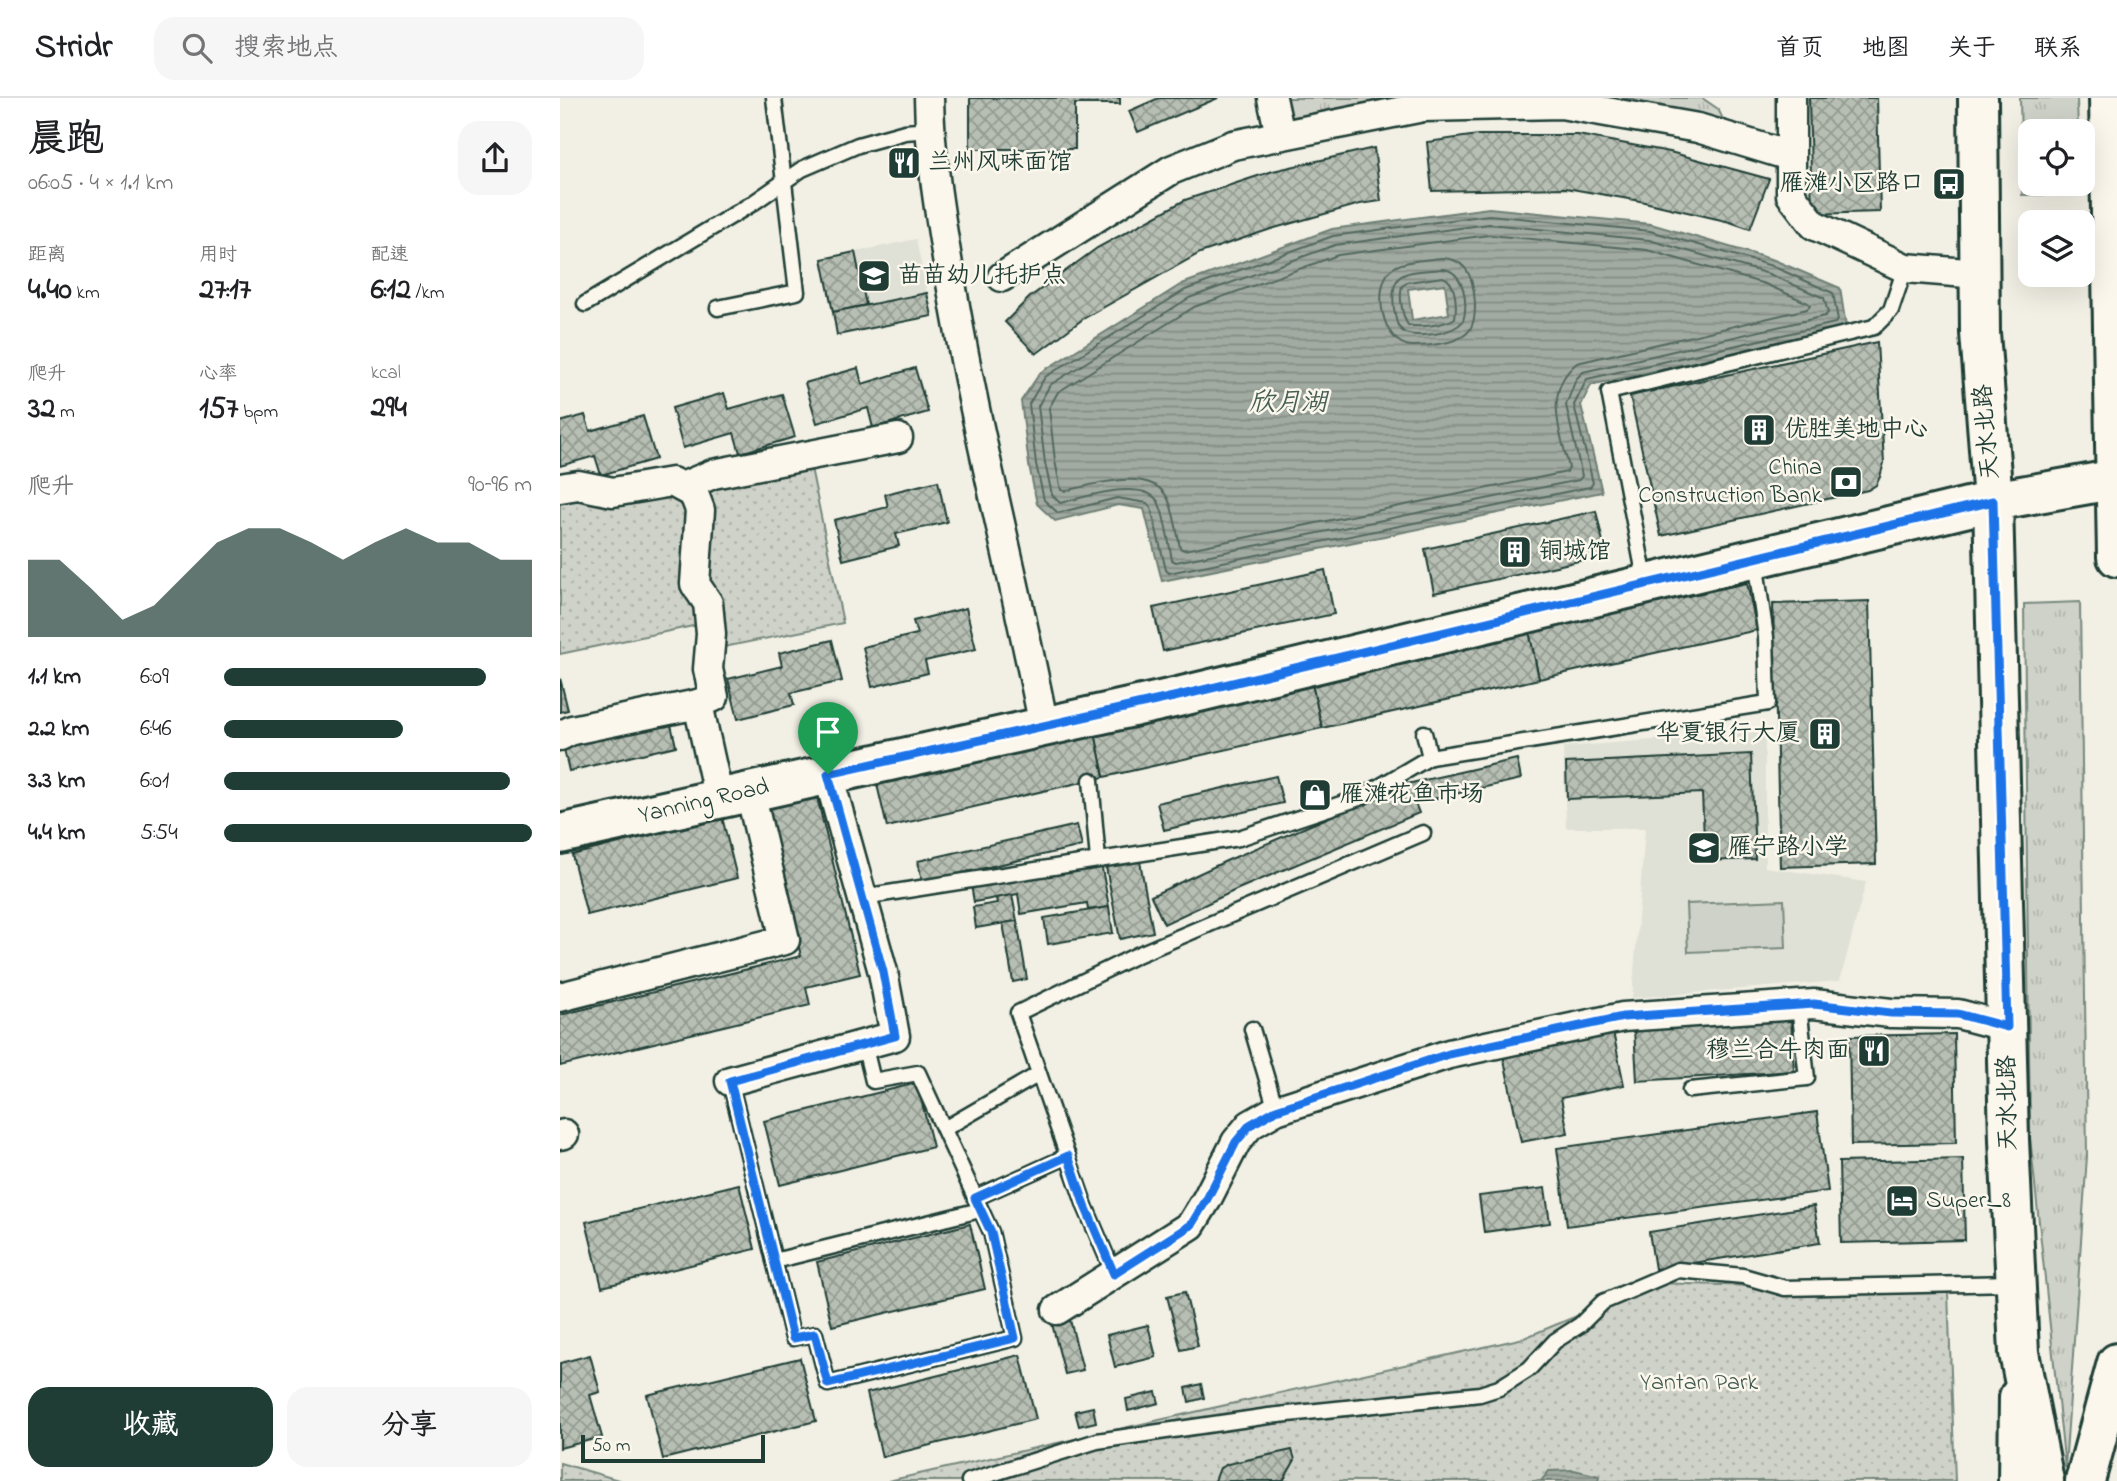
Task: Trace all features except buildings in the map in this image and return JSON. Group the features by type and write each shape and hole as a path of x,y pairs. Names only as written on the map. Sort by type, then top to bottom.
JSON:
{"main road":[{"name":"天水北路","path":"1978,98 1980,333 1993,501 2009,1140 2019,1353"},
{"path":"2109,98 2117,557"},
{"name":"Yanning Road","path":"560,834 1405,651 1646,585 1993,501 2116,479"},
{"path":"2018,1481 2019,1353"},
{"path":"2019,1353 2044,1481"},
{"path":"2085,1481 2117,1363"}],"street":[{"path":"929,98 929,130 940,217 966,372 1024,623 1068,725"},
{"path":"1272,98 1280,135"},
{"path":"1790,98 1790,195 1814,225 1905,268 1979,274"},
{"path":"1002,277 1171,170 1233,145 1423,107 1561,104 1698,128 1790,156"},
{"path":"682,487 713,474 898,438"},
{"path":"560,488 578,485 613,492 672,482 694,494 700,510 695,584 708,603 711,634 708,668 714,697 698,704 572,730 560,736"},
{"path":"560,997 785,940 734,795 698,704"},
{"path":"730,1081 895,1036 883,972 828,774"},
{"path":"1057,1310 1191,1225 1236,1142 1250,1125 1276,1110 1449,1054 1623,1017 1814,1004 1891,1013 1958,1014 2007,1027"}],"lane":[{"path":"718,308 797,292 774,98"},
{"path":"585,304 753,203 802,169 858,145 905,132 929,130"},
{"path":"1646,585 1609,392 1874,327 1891,310 1905,268"},
{"path":"863,897 1239,838 1362,797 1430,757 1768,703 1766,637 1755,559"},
{"path":"1424,733 1430,757"},
{"path":"1091,780 1098,860"},
{"path":"1114,1274 1085,1206 1018,1013 1137,955 1423,833"},
{"path":"1690,1090 1807,1078 1799,1006"},
{"path":"1252,1029 1276,1110"},
{"path":"730,1081 793,1338 815,1334 828,1384 1015,1338 991,1232 918,1073 873,1081 864,1044"},
{"path":"944,1129 1039,1074"},
{"path":"774,1261 978,1204 1068,1156"},
{"path":"969,1481 1097,1441 1269,1416 1480,1394 1499,1388 1529,1369 1555,1341 1580,1325 1603,1301 1678,1270 1743,1276 1785,1288 2015,1283"}],"shaded area":[{"name":"苗苗幼儿托护点","path":"916,239 927,293 833,312 822,259"},
{"name":"雁宁路小学","path":"1765,731 1765,867 1866,882 1840,981 1632,998 1645,828 1566,828 1563,747"}],"green space":[{"path":"1281,98 1389,98 1298,120 1288,117"},
{"path":"1621,98 1702,98 1718,109 1723,119"},
{"path":"2020,98 2077,98 2078,119 2020,119"},
{"path":"809,458 843,623 704,651 698,625 560,654 560,496 721,463"},
{"path":"2080,602 2087,1156 2065,1468 2030,1137 2024,604"},
{"path":"1784,900 1786,948 1688,952 1686,904"},
{"name":"Yantan Park","path":"1656,1283 1948,1292 1955,1481 888,1481 1524,1338"},
{"path":"560,1463 622,1481 560,1481"}],"water":[{"name":"欣月湖","path":"1489,208 1651,224 1774,260 1840,288 1846,327 1591,385 1581,405 1602,492 1162,581 1144,509 1118,505 1055,521 1037,504 1021,401 1040,373 1182,284 1332,229","holes":["1445,284 1449,314 1412,320 1408,289"]},
{"path":"1574,1470 1599,1476 1598,1481 1541,1481 1549,1471"}],"place":[{"name":"兰州风味面馆","path":"904,163"},
{"name":"雁滩小区路口","path":"1949,184"},
{"name":"苗苗幼儿托护点","path":"874,276"},
{"name":"优胜美地中心","path":"1759,430"},
{"name":"China Construction Bank","path":"1846,482"},
{"name":"铜城馆","path":"1515,552"},
{"name":"华夏银行大厦","path":"1825,734"},
{"name":"雁滩花鱼市场","path":"1315,795"},
{"name":"雁宁路小学","path":"1704,848"},
{"name":"穆兰合牛肉面","path":"1874,1051"},
{"name":"Super_8","path":"1902,1201"}],"route":[{"path":"1993,501 2007,1027 1958,1014 1891,1013 1814,1004 1623,1017 1449,1054 1276,1110 1250,1125 1236,1142 1191,1225 1114,1274 1085,1206 1068,1156 975,1198 991,1232 1015,1338 828,1384 815,1334 793,1338 730,1081 895,1036 883,972 828,774 1178,696 1923,520 1993,501"}]}
